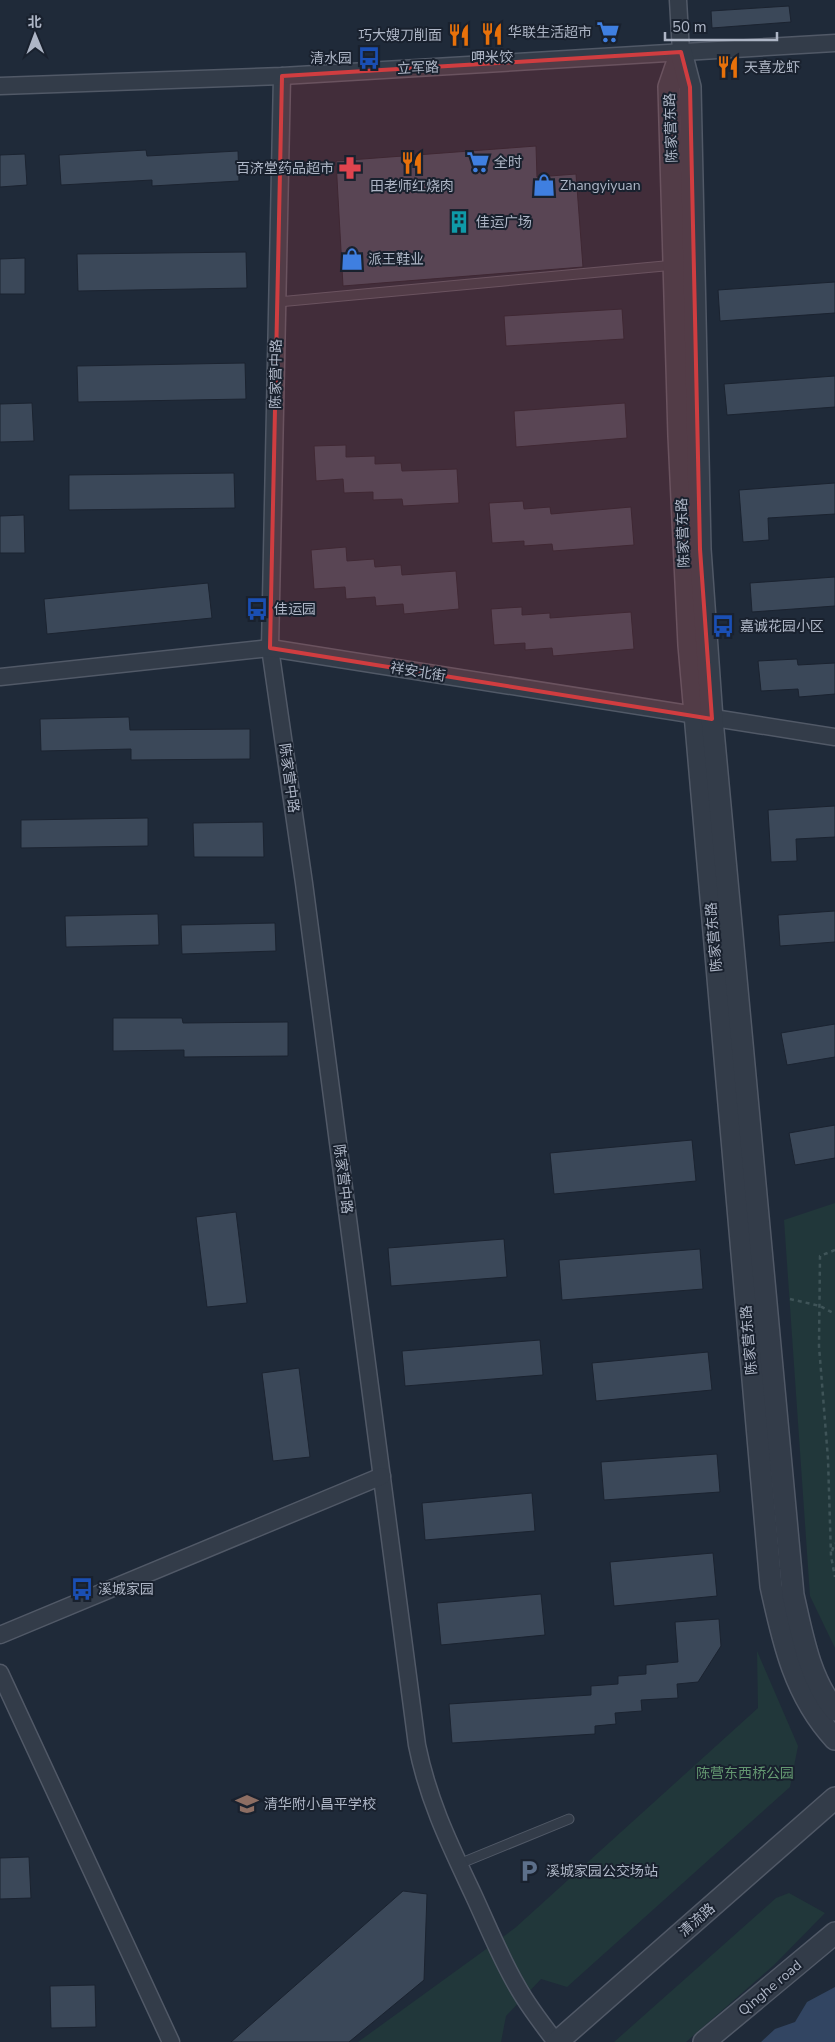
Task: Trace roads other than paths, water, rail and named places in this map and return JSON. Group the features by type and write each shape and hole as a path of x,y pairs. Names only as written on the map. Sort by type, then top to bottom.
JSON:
{"street":[{"path":"678,0 681,52"},
{"name":"立军路","path":"0,86 282,76 835,43"},
{"name":"陈家营东路","path":"681,52 670,87 683,538 689,645 704,717 793,1595 804,1643 816,1679 835,1710"},
{"name":"陈家营东路","path":"681,52 690,87 704,717 771,1586 783,1640 794,1674 822,1725 835,1739"},
{"name":"陈家营中路","path":"282,76 270,648 305,893 422,1769 434,1808 516,1985 557,2042"},
{"name":"祥安北街","path":"0,677 270,648 835,737"},
{"path":"0,1635 294,1511 382,1476"},
{"path":"0,1673 171,2042"},
{"name":"清流路","path":"557,2042 835,1798"},
{"name":"Qinghe road","path":"704,2042 835,1933"}],"lane":[{"path":"278,302 675,265"},
{"path":"459,1864 570,1819"}],"water":[{"path":"835,1987 835,2042 761,2042 775,2029 795,2022 807,2002"}],"place":[{"name":"华联生活超市","path":"608,32"},
{"name":"呷米饺","path":"492,34"},
{"name":"巧大嫂刀削面","path":"459,35"},
{"name":"清水园","path":"369,58"},
{"name":"天喜龙虾","path":"728,67"},
{"name":"全时","path":"478,162"},
{"name":"田老师红烧肉","path":"412,163"},
{"name":"百济堂药品超市","path":"350,168"},
{"name":"Zhangyiyuan","path":"544,185"},
{"name":"佳运广场","path":"459,222"},
{"name":"派王鞋业","path":"352,259"},
{"name":"佳运园","path":"257,609"},
{"name":"嘉诚花园小区","path":"723,626"},
{"name":"溪城家园","path":"82,1589"},
{"name":"清华附小昌平学校","path":"247,1804"},
{"name":"溪城家园公交场站","path":"529,1871"}],"park label":[{"name":"陈营东西桥公园","path":"745,1773"}]}
